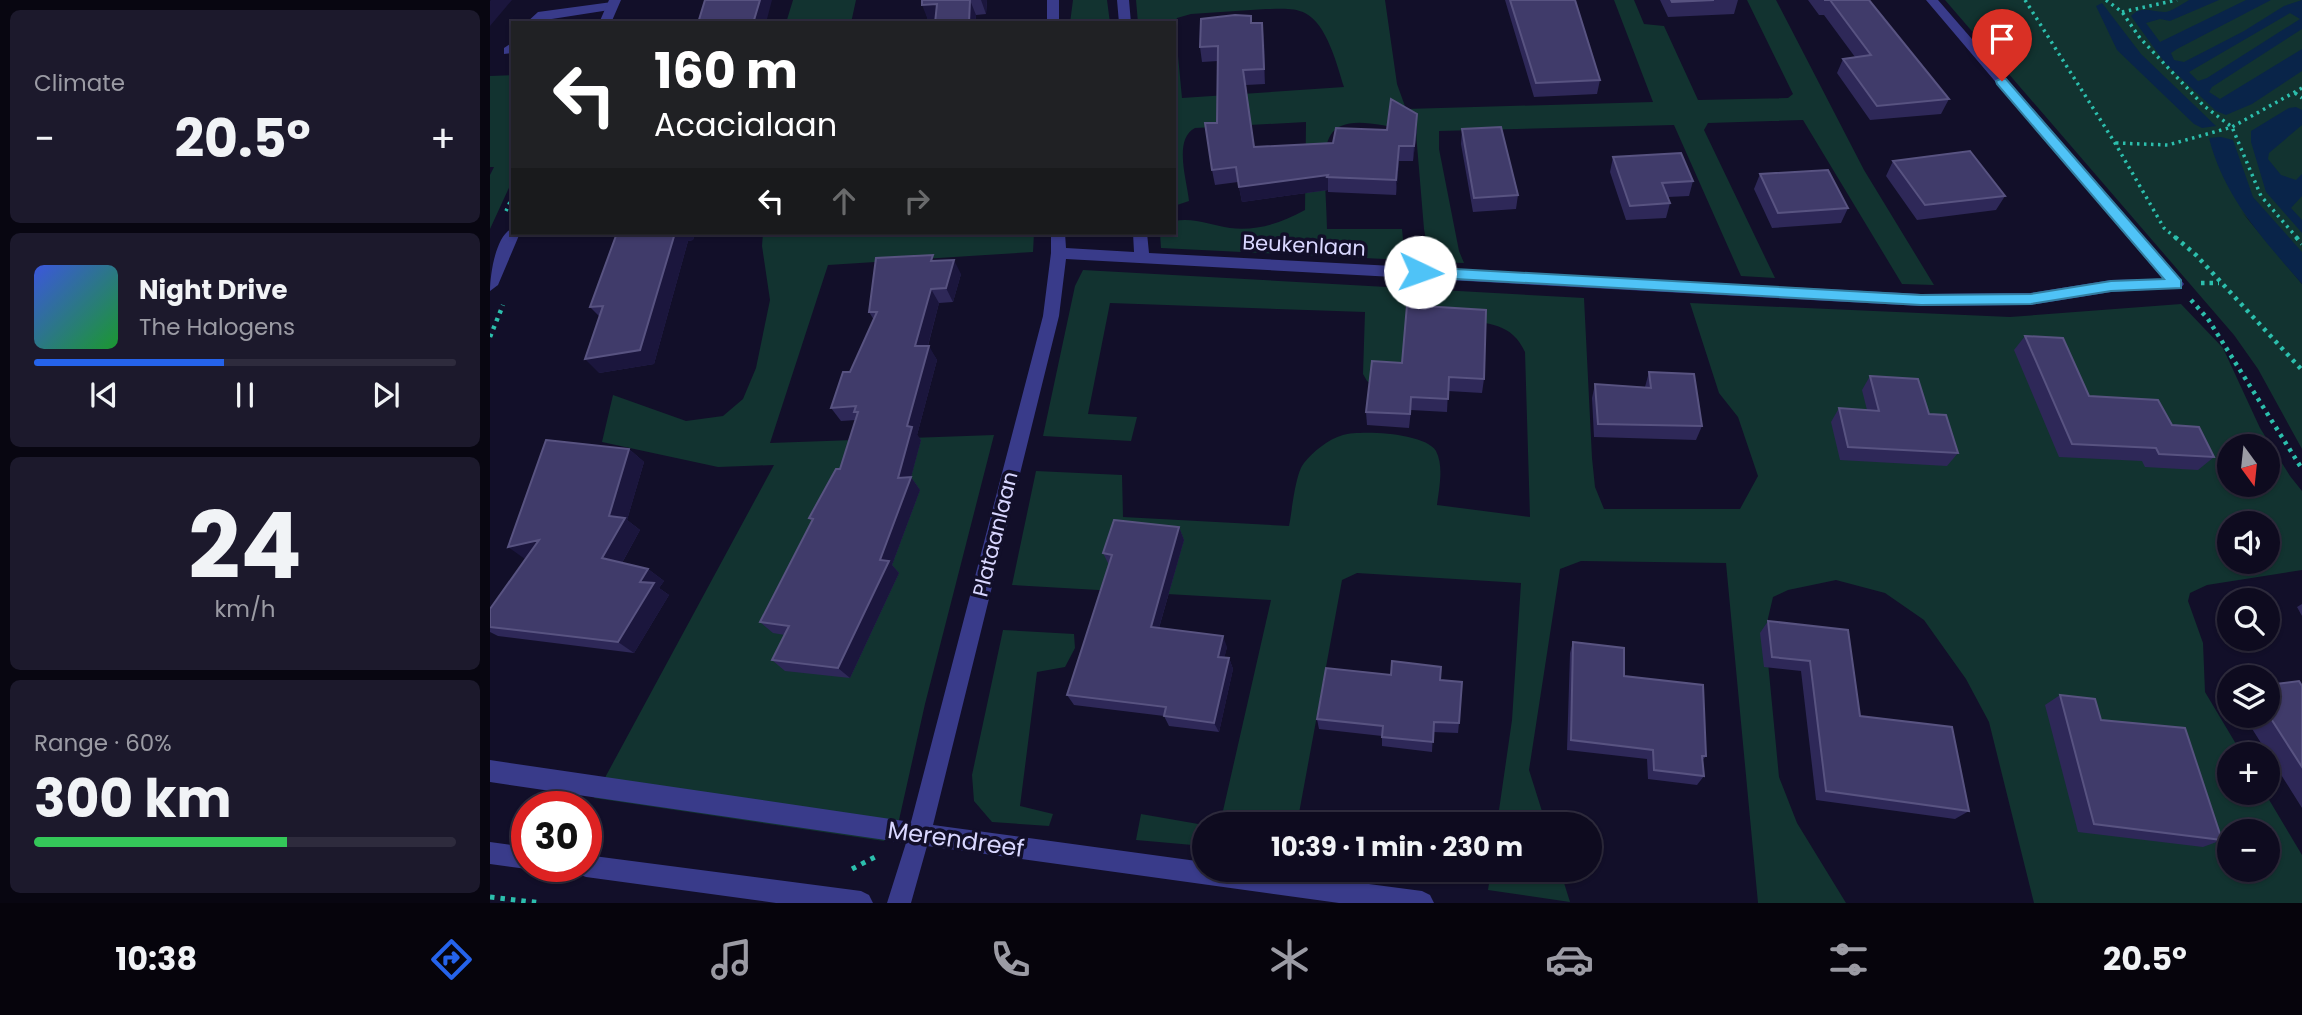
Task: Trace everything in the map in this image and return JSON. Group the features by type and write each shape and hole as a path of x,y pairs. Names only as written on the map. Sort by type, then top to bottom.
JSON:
{"street":[{"path":"1053,0 1053,21"},
{"path":"1123,0 1125,21"},
{"path":"1932,0 2176,284"},
{"path":"534,21 538,16 613,3"},
{"path":"606,21 613,3"},
{"path":"490,285 512,235"},
{"name":"Plataanlaan","path":"899,903 1051,316 1059,253 1058,235"},
{"path":"1140,235 1142,257"},
{"name":"Beukenlaan","path":"1059,253 1921,300 2031,299 2111,286 2176,284"},
{"name":"Merendreef","path":"490,771 919,834 1422,903"},
{"path":"490,853 511,856"},
{"path":"602,868 803,899 861,903"}],"path":[{"path":"2025,0 2115,143 2164,228 2196,255 2302,370"},
{"path":"2106,0 2122,12 2140,38 2204,106 2232,127 2261,196 2302,244"},
{"path":"2122,12 2138,6 2169,4 2177,0"},
{"path":"2115,143 2168,145 2232,127 2302,88"},
{"path":"2295,93 2302,98"},
{"path":"2176,284 2208,319 2302,469"},
{"path":"850,870 919,834"},
{"path":"490,897 542,903"}],"green space":[{"path":"793,0 856,0 851,21 787,21"},
{"path":"1073,0 1107,0 1110,21 1070,21"},
{"path":"1136,0 1385,0 1397,84 1406,109 1653,102 1614,0 1634,0 1644,24 1664,26 1698,100 1788,98 1793,94 1747,0 1776,0 1864,170 1934,285 1902,284 1803,120 1708,123 1704,130 1775,278 1741,276 1674,125 1439,131 1439,149 1459,251 1464,263 1430,262 1424,229 1416,133 1381,125 1356,123 1339,127 1330,136 1325,172 1327,229 1402,229 1405,260 1161,248 1160,235 1176,235 1176,221 1189,220 1230,228 1250,228 1278,222 1305,210 1306,122 1195,128 1188,133 1183,150 1189,201 1176,205 1176,35 1182,98 1344,87 1325,35 1313,18 1305,13 1271,9 1191,14 1177,18 1176,21 1138,21"},
{"path":"1945,0 2302,0 2302,279 2241,211 2302,284 2302,449 2258,369 2234,335"},
{"path":"511,75 511,183 490,229 490,175 494,167 490,167 490,76"},
{"path":"763,235 1034,235 1033,252 828,265 770,443 994,435 925,704 899,820 884,841 602,799 602,791 598,791 774,465 718,467 602,442 613,395 686,421 723,416 743,399 756,368 770,300"},
{"path":"1083,270 1584,298 1592,458 1595,487 1604,509 1740,509 1758,476 1738,417 1719,393 1690,303 2010,317 2181,304 2223,348 2264,434 2217,434 2217,497 2280,497 2280,460 2302,491 2302,570 2280,573 2280,511 2217,511 2217,574 2277,574 2207,585 2190,593 2188,601 2203,643 2205,692 2217,712 2217,728 2226,728 2235,742 2217,742 2217,805 2272,805 2302,855 2302,903 2034,903 1989,722 1966,679 1924,620 1885,593 1836,580 1788,590 1773,597 1765,631 1779,777 1797,823 1846,903 1758,903 1726,563 1581,561 1560,569 1529,770 1542,812 1499,812 1512,720 1521,583 1357,573 1342,580 1299,812 1223,812 1271,600 1012,585 1036,471 1122,475 1123,517 1289,526 1298,476 1304,463 1316,450 1343,435 1393,434 1420,440 1436,451 1440,470 1437,505 1530,517 1525,352 1513,335 1498,326 1459,320 1438,359 1373,385 1363,374 1365,312 1110,303 1088,414 1137,417 1131,441 1043,436 1075,286"},
{"path":"1003,630 1074,634 1075,648 1065,667 1037,672 1020,806 1053,814 1049,826 992,822 974,801 972,775"},
{"path":"1141,814 1192,823 1192,845 1136,840"},
{"path":"1489,882 1564,882 1570,902 1488,890"}],"water":[{"path":"2189,0 2219,0 2170,21 2160,19 2146,23 2160,42 2246,0 2271,0 2171,53 2174,60 2184,62 2244,31 2284,6 2302,0 2302,29 2212,87 2209,92 2220,99 2302,49 2302,71 2252,104 2226,115 2216,111 2165,63 2131,16 2143,10 2167,12","holes":["2290,13 2300,19 2207,78 2198,81 2189,72"]},
{"path":"2102,3 2141,54 2216,126 2202,128 2194,124 2117,50 2096,6"},
{"path":"2289,108 2302,110 2302,125 2269,153 2268,159 2281,175 2296,180 2302,174 2302,196 2291,208 2302,220 2302,233 2266,192 2251,142 2251,131"},
{"path":"2209,138 2233,140 2253,197 2302,252 2302,284 2259,234 2224,179"}],"building":[{"path":"705,0 760,0 754,20 699,21"},
{"path":"922,0 970,0 969,21 935,21 937,4 922,5"},
{"path":"1510,0 1575,0 1600,80 1536,83"},
{"path":"1671,0 1714,0 1672,2"},
{"path":"1830,0 1869,0 1949,99 1877,106 1843,59 1871,55"},
{"path":"1251,16 1251,23 1262,23 1264,69 1243,70 1254,147 1333,143 1336,128 1387,130 1391,99 1417,114 1414,146 1399,146 1396,180 1327,177 1328,175 1239,187 1236,167 1212,170 1205,123 1217,123 1218,46 1200,47 1201,19"},
{"path":"1501,127 1518,195 1474,198 1462,129"},
{"path":"1970,151 2005,196 1925,205 1893,161"},
{"path":"1681,153 1693,181 1662,183 1670,203 1630,206 1613,157"},
{"path":"1828,170 1848,208 1778,213 1760,174"},
{"path":"616,235 674,235 640,350 585,359 603,306 590,307"},
{"path":"933,255 931,261 954,260 946,288 931,289 915,346 929,346 907,426 912,427 898,478 911,477 880,560 889,561 838,668 772,660 789,626 760,622 813,519 809,518 836,469 840,469 858,412 854,412 856,406 831,408 843,372 850,372 877,312 869,312 876,258"},
{"path":"1407,305 1486,310 1484,379 1449,377 1448,399 1411,397 1410,414 1366,412 1372,361 1402,363"},
{"path":"2025,336 2063,338 2089,396 2158,400 2172,425 2199,427 2214,457 2159,454 2156,448 2072,444"},
{"path":"1649,372 1694,374 1702,426 1598,424 1595,384 1651,388"},
{"path":"1870,376 1918,379 1929,414 1946,415 1958,453 1848,447 1839,408 1879,411"},
{"path":"546,440 629,449 609,516 625,518 602,558 648,569 640,582 654,583 618,642 490,627 490,609 539,540 508,547"},
{"path":"1114,520 1179,527 1151,627 1223,636 1218,657 1229,658 1214,723 1164,716 1166,707 1067,695 1112,555 1103,553"},
{"path":"1768,621 1848,630 1860,716 1952,727 1969,811 1826,791 1810,661 1772,657"},
{"path":"1573,642 1624,648 1624,676 1703,685 1706,756 1702,756 1704,776 1654,770 1653,750 1571,740"},
{"path":"1392,661 1441,667 1440,680 1462,682 1459,723 1434,722 1433,742 1382,737 1383,726 1317,719 1326,668 1391,675"},
{"path":"2299,681 2302,686 2302,767 2277,728 2280,728 2280,683"},
{"path":"2060,695 2095,699 2101,720 2185,728 2217,825 2217,839 2094,824"}],"route":[{"path":"1420,272 1921,300 2031,299 2111,286 2176,284 2002,81"}]}
